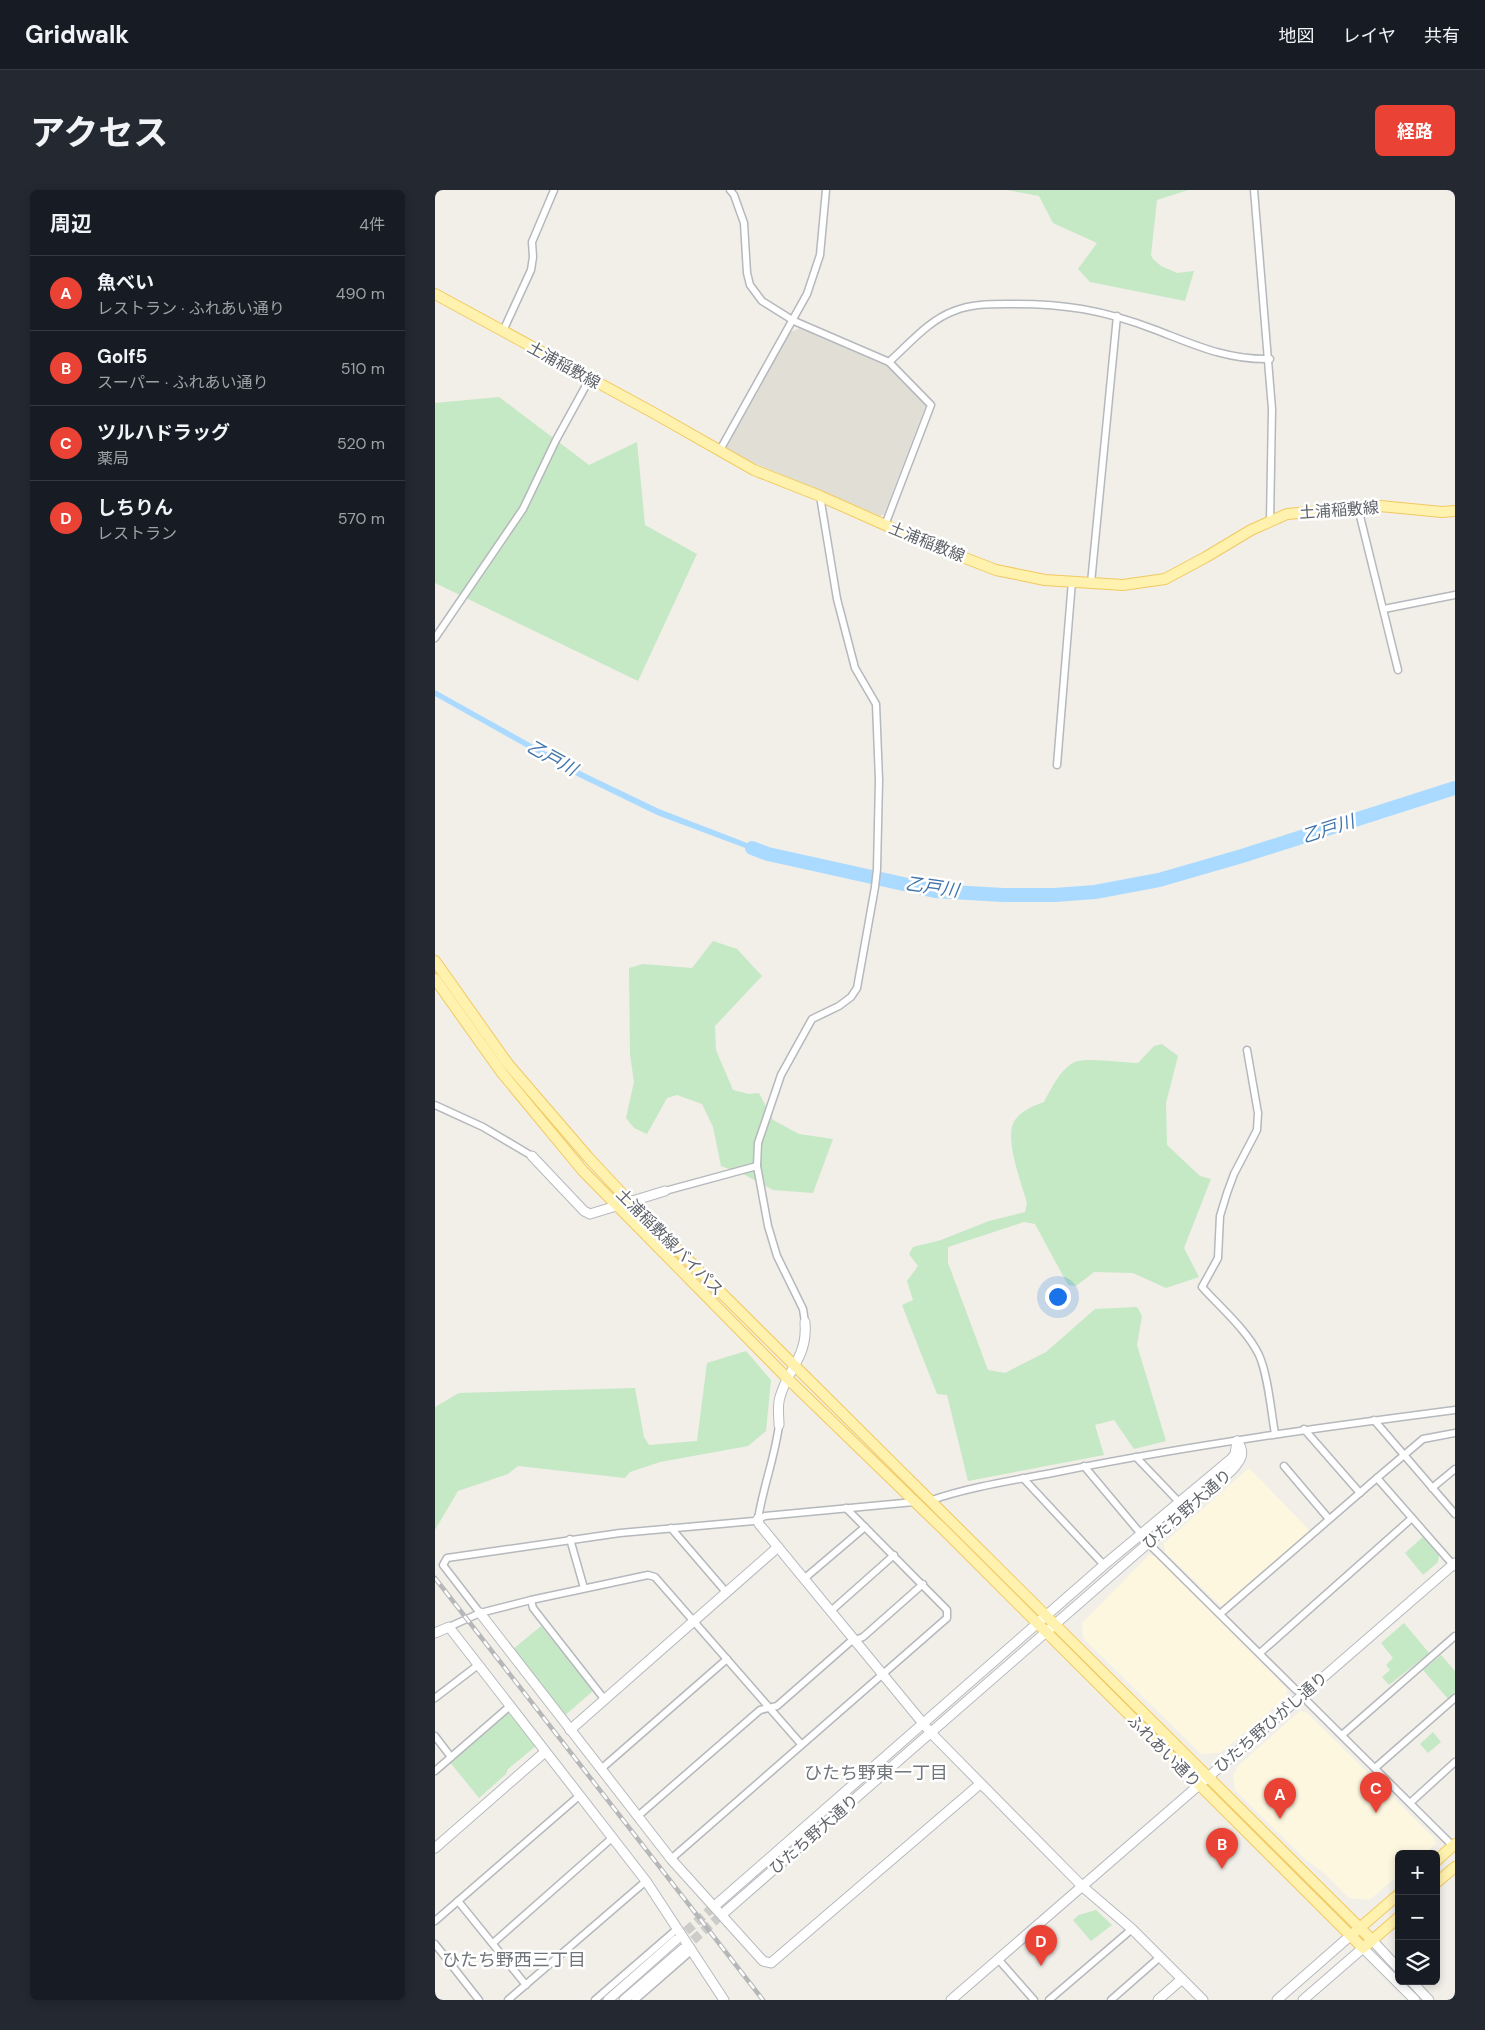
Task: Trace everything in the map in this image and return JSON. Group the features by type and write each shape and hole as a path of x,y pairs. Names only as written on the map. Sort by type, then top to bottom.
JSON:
{"main road":[{"name":"土浦稲敷線","path":"435,294 754,470 820,496 921,541 995,570 1045,580 1123,585 1165,579 1251,530 1287,514 1380,506 1442,512 1455,511"},
{"name":"土浦稲敷線バイパス","path":"435,961 508,1064 588,1157 629,1201 929,1501"},
{"name":"土浦稲敷線バイパス","path":"435,979 502,1073 565,1150 616,1205 788,1379 914,1502"},
{"name":"ふれあい通り","path":"929,1501 1372,1940"},
{"name":"ふれあい通り","path":"914,1502 1363,1948"},
{"path":"1440,1857 1454,1845"},
{"path":"1440,1880 1455,1867"},
{"path":"1350,1936 1398,1895"},
{"path":"1363,1948 1395,1920"}],"street":[{"path":"503,331 531,270 533,257 532,242 554,190"},
{"path":"720,450 794,321 807,294 820,255 826,190"},
{"path":"1254,190 1256,236 1270,359 1273,409 1271,522"},
{"path":"733,192 744,223 747,273 750,285 763,300 794,321 889,362 931,405 885,525"},
{"path":"889,362 935,320 955,310 981,304 1051,305 1093,310 1117,316 1219,354 1270,359"},
{"path":"1091,583 1117,316"},
{"path":"435,638 523,509 556,440 589,380"},
{"path":"820,496 837,598 855,668 876,704 879,780 876,872 857,988 839,1006 813,1019 781,1075 758,1143 757,1166 768,1226 777,1256 800,1302 805,1322 805,1344 780,1397 777,1446 761,1498 759,1524 832,1610 931,1733 1083,1887 1132,1929 1203,2000"},
{"path":"1359,508 1398,670"},
{"path":"1057,765 1072,581"},
{"path":"1384,609 1455,595"},
{"path":"1247,1050 1259,1113 1257,1130 1234,1174 1227,1193 1219,1216 1218,1258 1202,1287 1250,1340 1259,1356 1268,1390 1275,1434"},
{"path":"435,1105 483,1127 532,1156 587,1213 596,1214 629,1201 757,1166"},
{"path":"929,1501 988,1484 1136,1457 1304,1429 1455,1410"},
{"path":"1374,1420 1455,1514"},
{"path":"1304,1429 1360,1493"},
{"path":"1220,1614 1423,1439 1455,1433"},
{"name":"ひたち野大通り","path":"718,1903 1104,1565 1231,1459 1235,1454 1237,1441"},
{"name":"ひたち野大通り","path":"726,1911 1232,1470 1241,1460 1241,1447 1237,1441"},
{"path":"1136,1457 1179,1502"},
{"path":"1084,1466 1141,1534"},
{"path":"1284,1466 1329,1519"},
{"path":"1432,1488 1455,1469"},
{"path":"1023,1478 1104,1565"},
{"path":"1377,1478 1454,1565"},
{"path":"914,1502 765,1516 758,1519 570,1539 447,1558 443,1565 671,1859 763,1961 771,1963 980,1784"},
{"path":"671,1859 947,1618 947,1610 846,1508"},
{"path":"1260,1653 1412,1518"},
{"path":"805,1578 865,1527"},
{"path":"671,1528 726,1592"},
{"path":"570,1539 584,1588"},
{"path":"1148,1543 1454,1845"},
{"path":"570,1730 778,1547"},
{"path":"832,1610 894,1555"},
{"name":"ひたち野ひがし通り","path":"951,2000 1454,1565"},
{"path":"435,1633 480,1613 531,1600 648,1575 655,1577 801,1744"},
{"path":"638,1816 760,1710 777,1706 850,1642 863,1637 923,1584"},
{"path":"531,1600 533,1608 605,1700"},
{"path":"449,1627 646,1881 677,1928 687,1950 724,2000"},
{"path":"1341,1735 1455,1636"},
{"path":"601,1768 727,1659"},
{"path":"435,1698 478,1665"},
{"path":"1375,1768 1455,1698"},
{"path":"435,1771 510,1706"},
{"path":"435,1736 451,1757"},
{"path":"435,1848 545,1752"},
{"path":"1410,1803 1455,1762"},
{"path":"435,1921 579,1796"},
{"path":"493,1943 612,1838"},
{"path":"508,2000 646,1881"},
{"path":"458,1901 525,1985"},
{"path":"595,2000 677,1928"},
{"path":"1049,2000 1132,1929"},
{"path":"1277,2000 1350,1936"},
{"path":"607,2000 676,1940"},
{"name":"ふれあい通り","path":"1372,1940 1395,1965"},
{"path":"435,1944 479,2000"},
{"path":"1303,2000 1363,1948"},
{"name":"ふれあい通り","path":"1363,1948 1415,2000"},
{"path":"624,2000 687,1950"},
{"path":"635,2000 687,1950"},
{"path":"1111,2000 1160,1957"},
{"path":"998,1959 1034,2000"},
{"path":"1158,2000 1183,1979"},
{"path":"1415,1985 1429,2000"}],"shaded area":[{"path":"800,328 887,366 926,405 884,514 880,516 754,463 725,448 790,332"},
{"path":"1249,1468 1310,1531 1223,1608 1165,1552 1164,1543"},
{"path":"1149,1555 1155,1556 1287,1689 1286,1698 1220,1753 1201,1754 1083,1638 1082,1623"},
{"path":"1300,1711 1306,1712 1435,1839 1436,1844 1429,1850 1395,1850 1395,1878 1369,1900 1349,1898 1324,1873 1306,1860 1235,1790 1233,1776 1238,1766"}],"green space":[{"path":"1007,190 1188,190 1157,200 1151,255 1161,266 1177,273 1194,271 1185,301 1090,282 1078,269 1097,243 1053,223 1039,196"},
{"path":"499,397 589,465 637,442 645,525 697,554 638,681 435,583 435,403"},
{"path":"713,941 737,949 762,976 715,1026 716,1050 733,1090 749,1094 759,1093 773,1120 799,1134 833,1139 813,1193 773,1190 745,1175 721,1166 713,1127 702,1104 677,1095 667,1098 647,1134 634,1128 626,1118 634,1082 630,1054 629,968 643,964 692,968"},
{"path":"1162,1044 1178,1056 1166,1103 1167,1145 1200,1176 1211,1179 1184,1248 1199,1277 1166,1288 1133,1273 1094,1272 1076,1286 1068,1285 1035,1224 1024,1222 948,1247 948,1263 988,1370 1005,1373 1046,1352 1095,1309 1137,1307 1142,1316 1137,1345 1166,1441 1134,1449 1114,1420 1095,1425 1104,1455 968,1481 947,1395 937,1394 902,1305 913,1300 907,1281 918,1266 909,1254 913,1247 941,1240 989,1221 1025,1212 1027,1203 1012,1149 1012,1128 1015,1120 1021,1114 1044,1102 1065,1069 1075,1062 1088,1060 1138,1063 1154,1046"},
{"path":"746,1351 771,1380 766,1431 748,1446 660,1462 630,1472 625,1478 518,1466 508,1474 458,1491 435,1530 435,1407 459,1393 635,1388 644,1437 649,1445 697,1441 707,1363"},
{"path":"1423,1537 1439,1555 1438,1562 1423,1575 1405,1553"},
{"path":"1404,1623 1429,1653 1389,1685 1382,1677 1390,1670 1386,1665 1393,1658 1381,1643"},
{"path":"541,1626 593,1691 564,1716 512,1650"},
{"path":"1441,1655 1455,1671 1455,1695 1449,1700 1423,1670"},
{"path":"504,1713 509,1713 536,1746 508,1769 506,1774 479,1798 449,1761"},
{"path":"1433,1732 1441,1742 1428,1753 1420,1744"},
{"path":"1096,1910 1112,1925 1091,1941 1073,1920 1079,1915"}],"water":[{"path":"435,690 582,772 659,809 768,851 767,856 657,815 579,777 435,696"}],"waterway":[{"name":"乙戸川","path":"752,848 768,854 935,891 1003,895 1055,895 1095,892 1159,880 1242,856 1455,788"}],"tunnel":[{"path":"676,1940 718,1903"},
{"path":"683,1949 726,1911"}],"railway":[{"path":"435,1578 763,2000"}],"place":[{"name":"ツルハドラッグ","path":"1376,1813"},
{"name":"魚べい","path":"1280,1819"},
{"name":"Golf5","path":"1222,1869"},
{"name":"しちりん","path":"1041,1966"}],"district":[{"name":"ひたち野東一丁目","path":"876,1773"},
{"name":"ひたち野西三丁目","path":"514,1960"}]}
